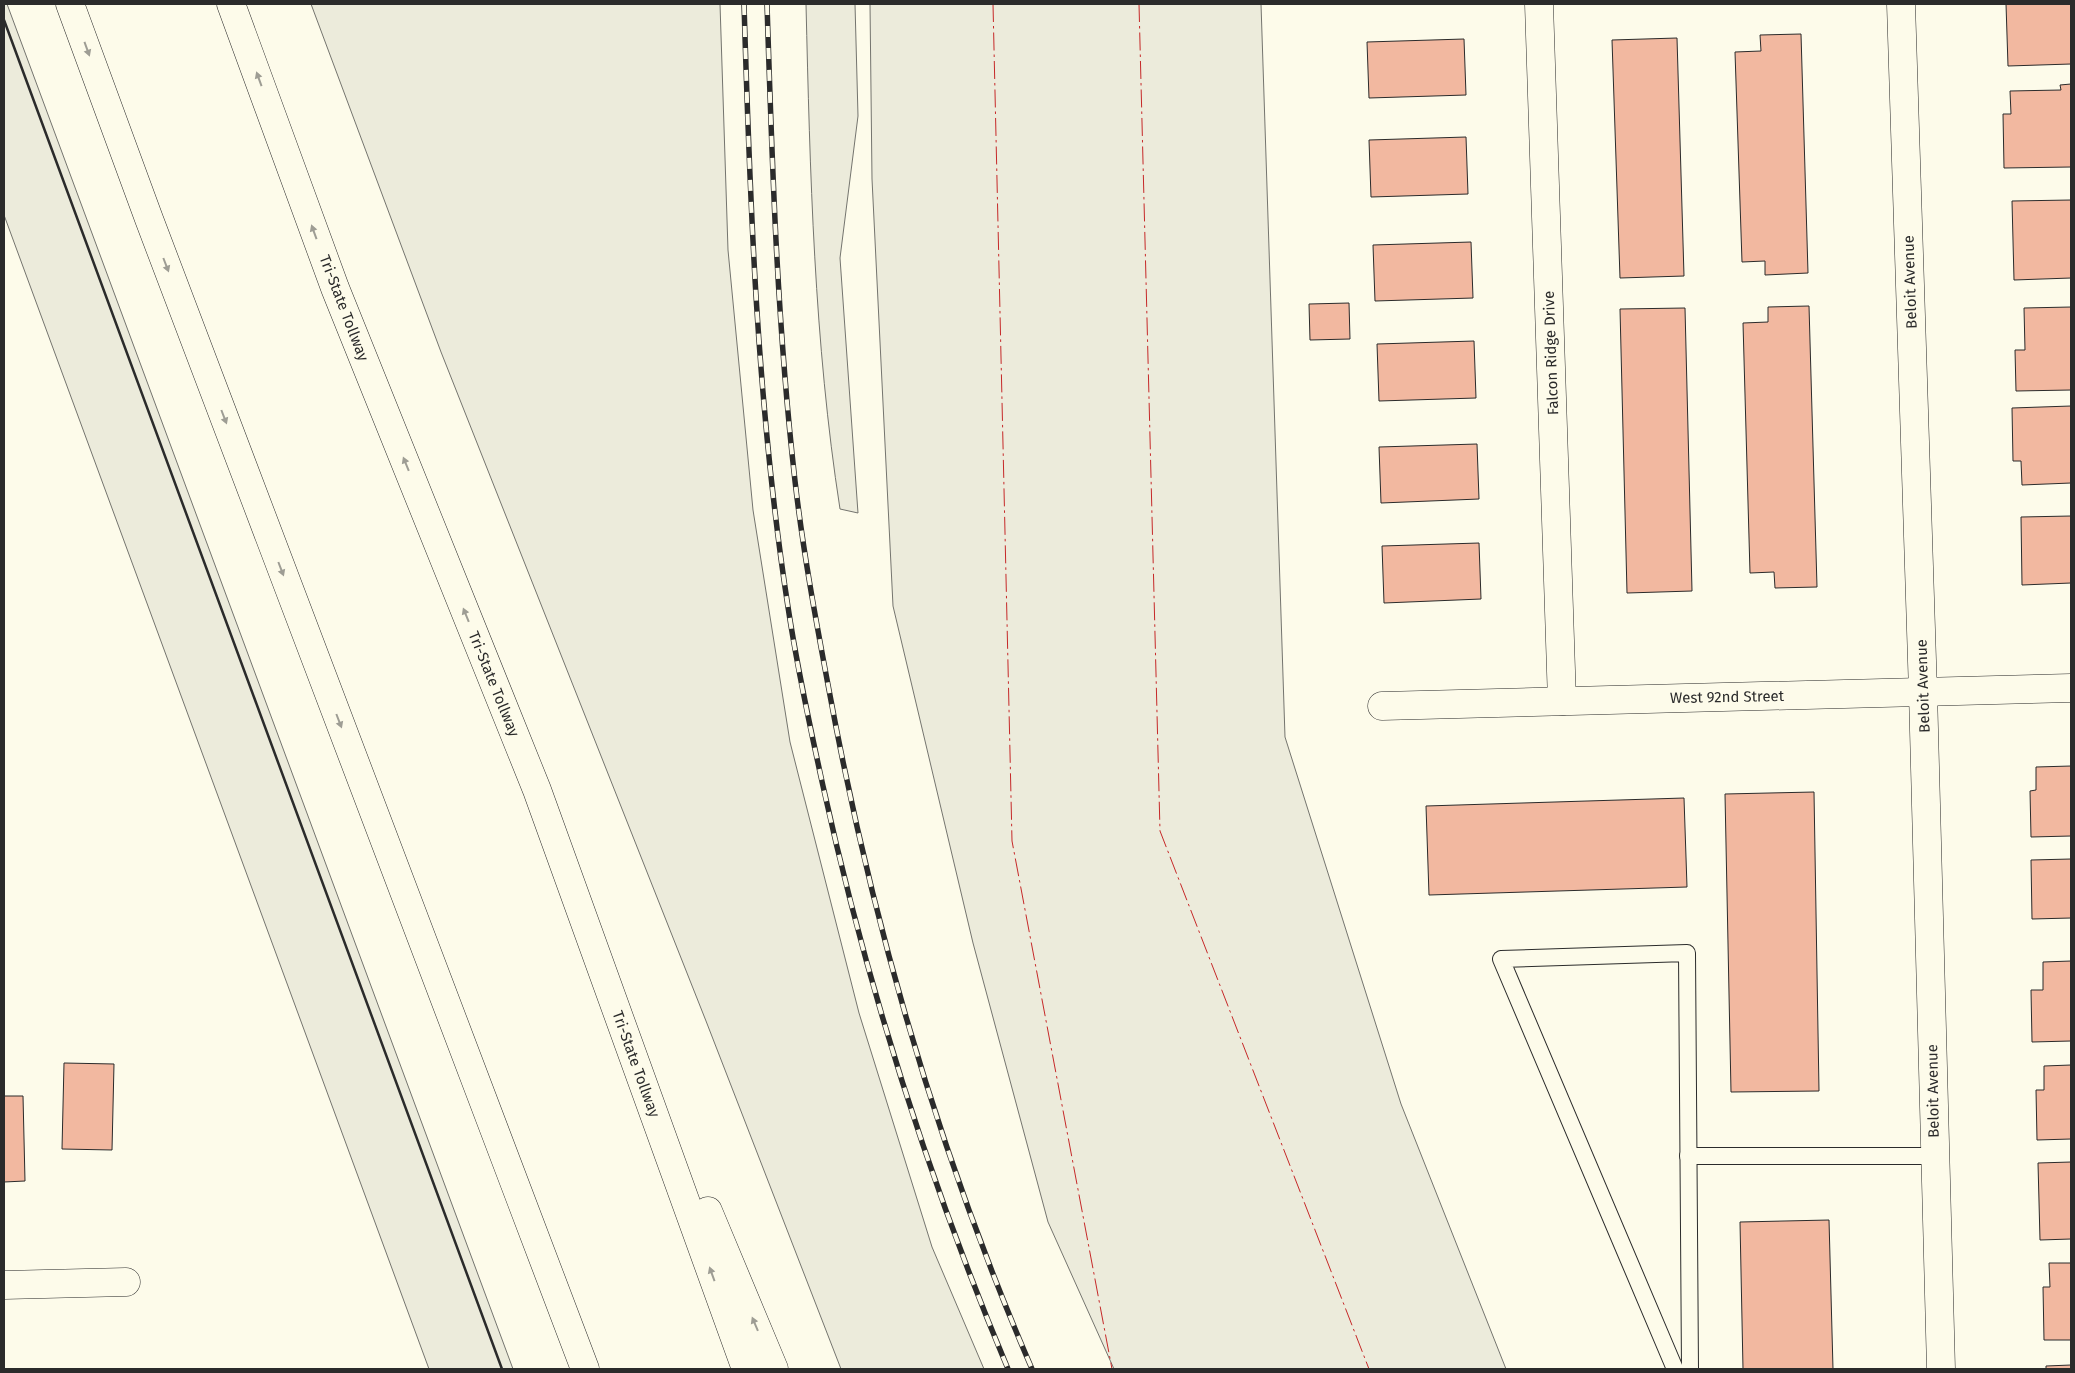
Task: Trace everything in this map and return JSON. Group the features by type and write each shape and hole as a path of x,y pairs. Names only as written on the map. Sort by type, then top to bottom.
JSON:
{"main road":[{"path":"70,4 149,219 584,1369"},
{"name":"Tri-State Tollway","path":"231,4 335,288 537,790 746,1369"},
{"name":"Falcon Ridge Drive","path":"1539,4 1562,701"},
{"name":"Beloit Avenue","path":"1902,4 1924,692 1941,1369"},
{"name":"West 92nd Street","path":"1382,706 2071,688"},
{"path":"537,790 774,1369"},
{"path":"4,1285 126,1282"}],"lane":[{"path":"1675,1369 1500,959 1687,953 1690,1369"},
{"path":"1688,1156 1935,1156"}],"shaded area":[{"path":"4,4 7,4 513,1369 429,1369 4,215"},
{"path":"311,4 720,4 728,250 753,510 790,742 859,1013 932,1247 984,1369 841,1369 706,1021 441,352"},
{"path":"806,4 855,4 858,116 840,258 858,513 840,509 824,383 812,194"},
{"path":"870,4 1261,4 1285,737 1401,1104 1506,1369 1114,1369 1048,1222 973,943 893,606 872,179"}],"building":[{"path":"2006,4 2071,4 2071,64 2008,66"},
{"path":"1801,34 1808,273 1765,275 1765,261 1742,262 1735,52 1761,51 1760,35"},
{"path":"1677,38 1684,276 1620,278 1612,40"},
{"path":"1464,39 1466,95 1369,98 1367,42"},
{"path":"2071,84 2071,167 2004,168 2003,114 2011,114 2010,91 2061,90 2060,85"},
{"path":"1466,137 1468,194 1371,197 1369,140"},
{"path":"2071,200 2071,278 2014,280 2012,201"},
{"path":"1471,242 1473,298 1375,301 1373,245"},
{"path":"1349,303 1350,339 1310,340 1309,304"},
{"path":"1809,306 1817,587 1775,588 1774,572 1750,573 1743,323 1768,322 1768,307"},
{"path":"2071,307 2071,390 2016,391 2015,350 2025,350 2024,308"},
{"path":"1685,308 1692,591 1627,593 1620,309"},
{"path":"1474,341 1476,398 1379,401 1377,344"},
{"path":"2071,406 2071,483 2022,485 2021,461 2013,461 2012,408"},
{"path":"1477,444 1479,499 1381,503 1379,447"},
{"path":"2071,516 2071,583 2022,585 2021,517"},
{"path":"1479,543 1481,599 1384,603 1382,546"},
{"path":"2071,766 2071,836 2031,837 2030,791 2036,790 2036,767"},
{"path":"1814,792 1819,1091 1731,1092 1725,794"},
{"path":"1684,798 1687,887 1429,895 1426,806"},
{"path":"2071,859 2071,918 2032,919 2031,860"},
{"path":"2071,961 2071,1041 2032,1042 2031,990 2043,990 2043,962"},
{"path":"64,1063 114,1064 112,1150 62,1149"},
{"path":"2071,1065 2071,1139 2037,1140 2036,1090 2044,1090 2044,1066"},
{"path":"4,1096 23,1096 25,1181 4,1182"},
{"path":"2071,1162 2071,1239 2040,1240 2038,1163"},
{"path":"1829,1220 1833,1369 1743,1369 1740,1222"},
{"path":"2049,1263 2071,1263 2071,1340 2044,1340 2043,1287 2050,1287"},
{"path":"2071,1365 2071,1369 2046,1369 2046,1366"}],"railway":[{"path":"744,4 752,230 762,381 777,532 800,674 840,861 880,1009 926,1155 979,1298 1008,1369"},
{"path":"767,4 776,243 789,422 802,533 829,690 866,864 887,950 911,1035 967,1204 998,1287 1032,1369"}],"wall":[{"path":"4,20 502,1369"}],"power":[{"path":"993,4 1012,841 1112,1369"},
{"path":"1139,4 1160,831 1369,1369"}]}
